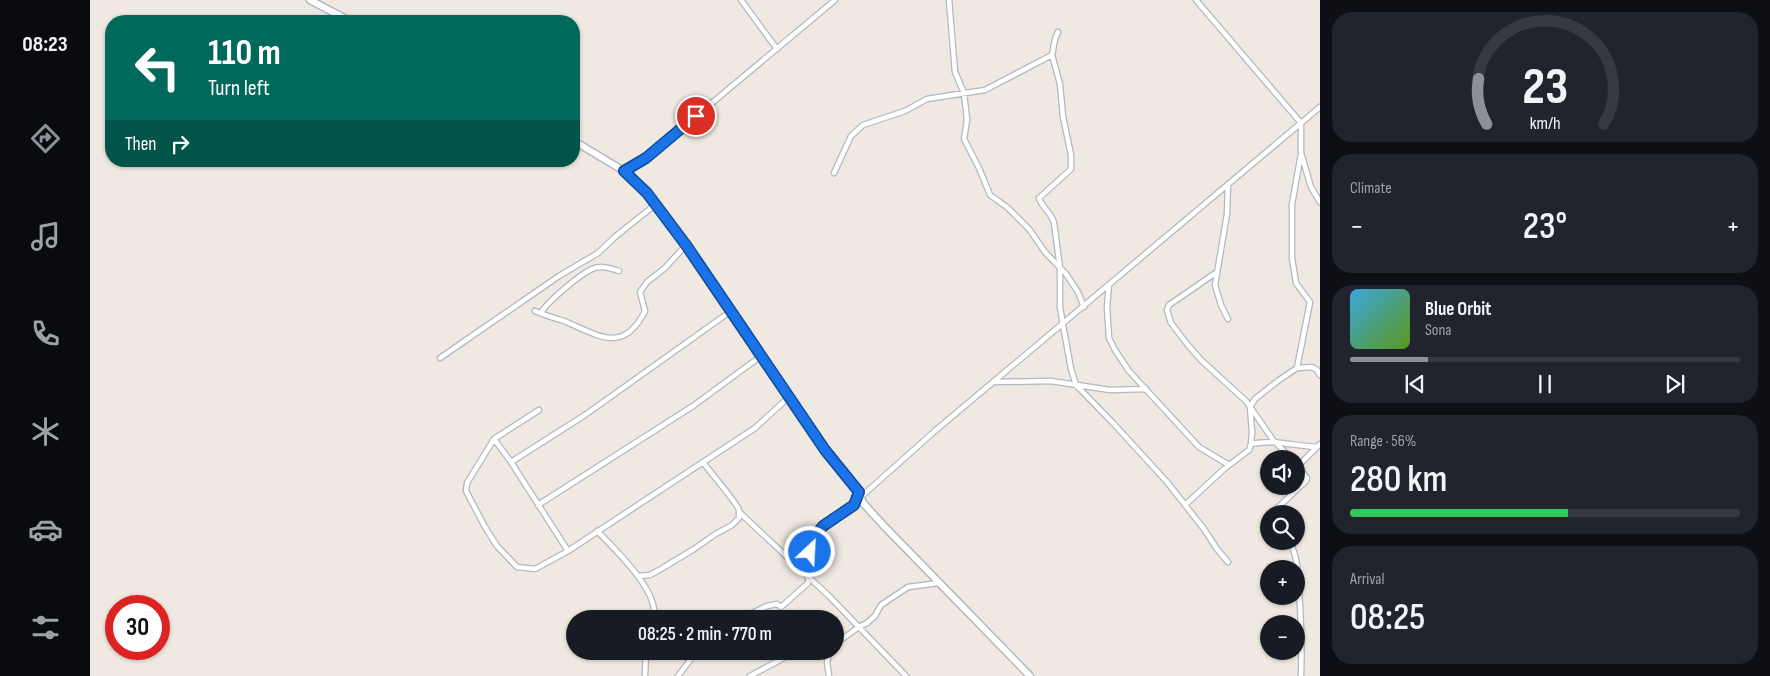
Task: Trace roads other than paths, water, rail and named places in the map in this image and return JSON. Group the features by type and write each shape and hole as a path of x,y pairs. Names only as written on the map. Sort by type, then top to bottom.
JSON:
{"main road":[{"path":"310,0 339,15"},
{"path":"580,145 624,171 656,204 686,245 825,450 859,492 863,503 1030,676"}],"street":[{"path":"741,0 777,49"},
{"path":"624,171 646,158 836,0"},
{"path":"949,0 955,72 964,93 967,120 964,139 990,195 1008,208 1029,229 1078,292 1084,307"},
{"path":"1196,0 1301,123 1301,153 1292,204 1292,258 1296,283 1310,302 1297,368"},
{"path":"1058,32 1052,55 1060,84 1063,117 1071,155 1071,169 1039,198 1040,202 1053,217 1060,268 1060,307 1071,369 1076,385 1113,423 1185,505 1228,562"},
{"path":"834,173 851,136 863,125 905,111 927,99 986,90 1052,55"},
{"path":"759,610 777,604 781,607 808,583 810,552 814,537 823,526 854,505 859,492 862,496 1320,106"},
{"path":"1301,153 1311,187 1320,202"},
{"path":"1228,184 1227,214 1215,285 1221,305 1228,318"},
{"path":"440,358 559,276 598,253 656,204"},
{"path":"535,310 596,336 613,338 625,336 638,324 645,311 640,292 647,282 665,268 686,245"},
{"path":"541,313 554,298 593,269 606,267 619,271"},
{"path":"1217,272 1169,305 1167,310 1171,323 1201,360 1246,401 1275,442 1283,450"},
{"path":"1110,286 1107,307 1109,338 1129,371 1199,447 1229,465"},
{"path":"511,462 585,415 731,311"},
{"path":"538,504 693,406 761,356"},
{"path":"1185,505 1229,465 1249,450 1251,444 1250,407 1255,399 1297,368 1312,367 1320,375"},
{"path":"994,382 1051,381 1110,390 1146,389"},
{"path":"539,410 494,439 467,483 466,491 493,540 517,567 535,569 568,551 755,428 789,397"},
{"path":"494,439 511,462 568,551"},
{"path":"1251,444 1264,441 1319,446"},
{"path":"1305,458 1319,446"},
{"path":"638,576 650,575 694,549 714,534 732,525 739,518 737,504 713,477 703,462"},
{"path":"1280,505 1291,495"},
{"path":"739,512 808,575 906,676"},
{"path":"598,531 626,560 638,576 650,595 654,610"},
{"path":"1294,550 1302,629 1302,676"},
{"path":"844,637 859,626 867,623 875,616 881,605 908,587 939,583"},
{"path":"645,676 646,660"},
{"path":"678,676 690,660"},
{"path":"750,676 780,660"},
{"path":"828,660 829,676"}]}
